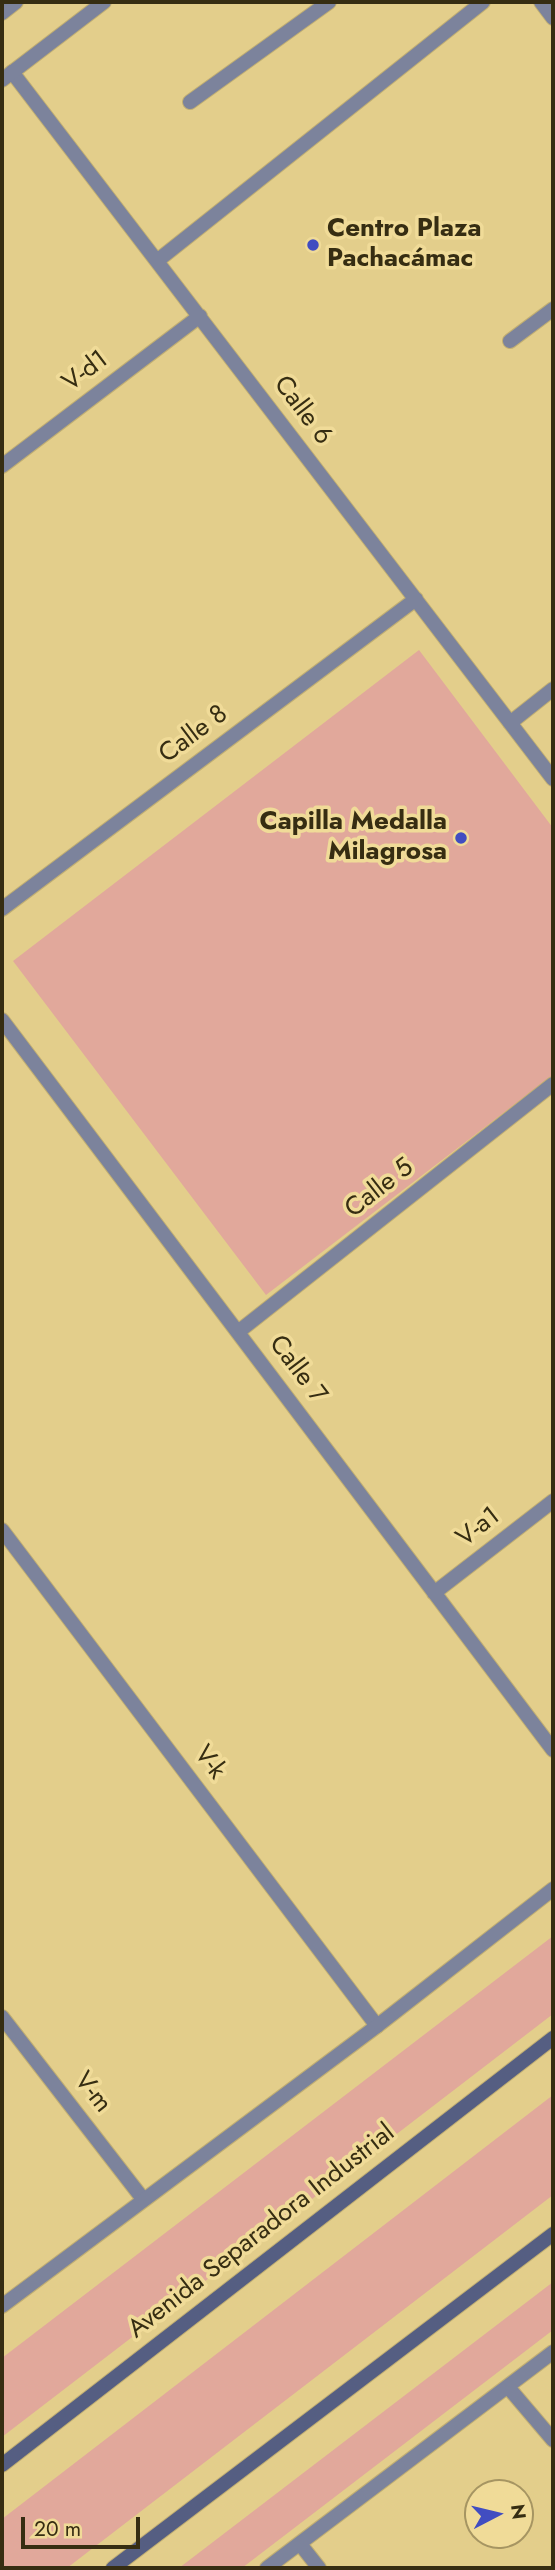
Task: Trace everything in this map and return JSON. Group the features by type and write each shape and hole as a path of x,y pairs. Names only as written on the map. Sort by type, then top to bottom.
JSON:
{"main road":[{"name":"Avenida Separadora Industrial","path":"2,2465 553,2038"},
{"path":"113,2568 553,2234"}],"street":[{"path":"2,13 16,2"},
{"path":"7,76 104,2"},
{"path":"190,102 329,2"},
{"path":"157,261 483,2"},
{"path":"541,2 553,18"},
{"name":"Calle 6","path":"7,76 200,316 553,779"},
{"path":"510,341 553,309"},
{"name":"V-d1","path":"2,466 200,316"},
{"name":"Calle 8","path":"2,909 416,599"},
{"path":"510,723 553,689"},
{"name":"Calle 7","path":"2,1020 553,1750"},
{"name":"Calle 5","path":"238,1332 553,1084"},
{"name":"V-a1","path":"434,1593 553,1501"},
{"name":"V-k","path":"2,1530 377,2026"},
{"path":"2,2306 377,2026 553,1889"},
{"name":"V-m","path":"2,2017 143,2199"},
{"path":"267,2568 553,2352"},
{"path":"508,2387 553,2440"},
{"path":"300,2544 319,2568"}],"shaded area":[{"path":"419,650 553,828 553,1075 266,1295 13,961"},
{"path":"553,1936 553,2014 2,2437 2,2358"},
{"path":"553,2095 553,2195 67,2568 2,2568 2,2519"},
{"path":"553,2282 553,2330 242,2568 179,2568"}],"place":[{"name":"Centro Plaza Pachacámac","path":"313,245"},
{"name":"Capilla Medalla Milagrosa","path":"461,838"}]}
